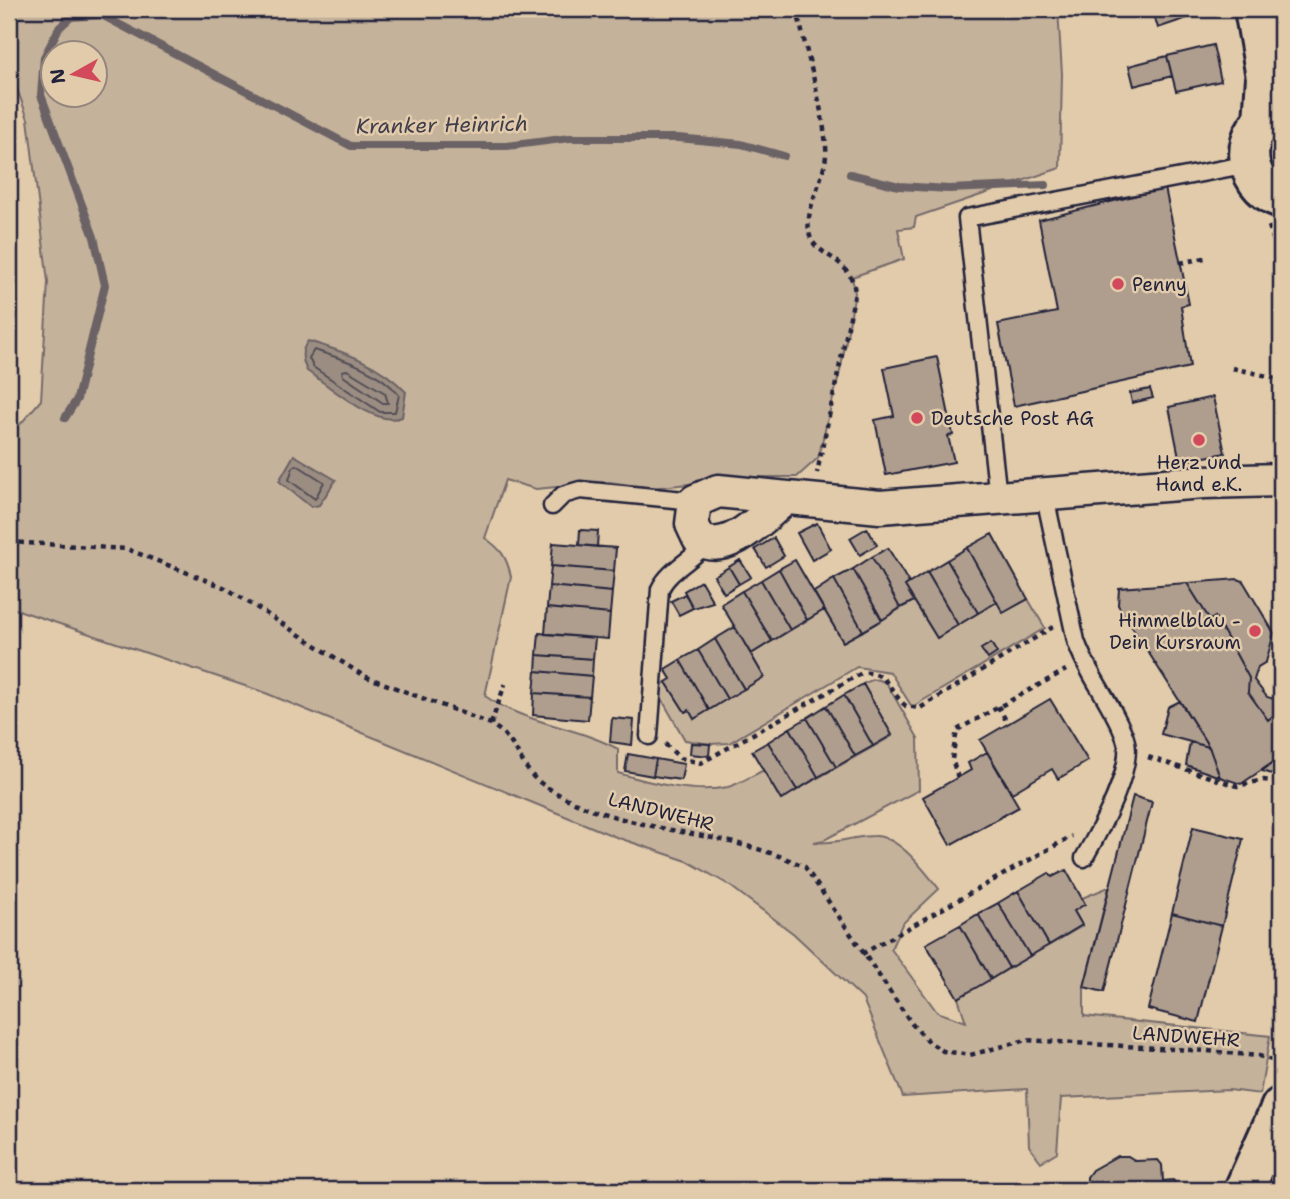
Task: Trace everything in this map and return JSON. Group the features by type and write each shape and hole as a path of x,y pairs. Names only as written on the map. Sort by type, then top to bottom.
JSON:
{"main road":[{"path":"1254,9 1272,116 1251,140 1249,164 1276,221"},
{"path":"1267,9 1281,48"},
{"path":"1244,1190 1281,1107"}],"street":[{"path":"797,500 728,541 706,544 699,539 692,524 695,501 718,491 880,507 1045,492 1281,480"}],"lane":[{"path":"998,497 967,218 1249,164"},
{"path":"552,506 563,495 580,489 695,501"},
{"path":"1045,492 1083,662 1125,737 1129,751 1102,825 1084,858"},
{"path":"649,736 660,589 666,576 694,557 706,544"}],"path":[{"path":"797,9 827,149 810,222 810,235 853,278 855,293 797,500"},
{"path":"1276,221 1281,297"},
{"path":"1180,263 1209,257"},
{"path":"1232,368 1281,379"},
{"name":"LANDWEHR","path":"9,542 127,549 226,588 364,676 491,724 508,738 520,761 540,783 590,809 673,832 744,844 780,855 805,867 912,1024 929,1042 943,1051 970,1055 1026,1040 1207,1051 1259,1056 1281,1063"},
{"path":"649,736 669,746 680,758 701,763 862,673 878,673 886,679 906,706 920,708 1072,616"},
{"path":"958,778 952,760 957,730 1083,662"},
{"path":"491,724 505,684"},
{"path":"998,706 1007,724"},
{"path":"1151,758 1237,786 1263,780 1281,782"},
{"path":"862,954 1060,840 1102,825"}],"shaded area":[{"path":"9,9 1058,9 1062,74 1060,168 916,217 914,227 898,229 904,259 852,277 855,293 841,367 818,458 797,477 755,477 651,488 609,482 536,489 505,480 485,538 502,554 511,577 485,696 517,713 602,741 618,749 618,773 658,784 715,789 742,782 764,770 781,799 892,736 863,684 875,680 884,682 918,738 919,790 824,840 814,842 866,836 883,837 893,841 911,856 939,889 902,924 891,949 937,1012 966,1022 958,998 1082,926 1074,911 1085,904 1082,898 1109,887 1084,987 1084,1016 1270,1036 1260,1094 1229,1090 1061,1098 1057,1152 1041,1162 1029,1146 1027,1089 903,1097 863,999 794,934 729,885 687,861 616,837 263,692 9,607 9,431 18,427 41,400 48,282 28,119 9,67"},
{"path":"1028,599 1045,628 912,707 890,672 857,667 729,743 710,744 685,740 656,689 666,682 685,712 764,677 751,654 824,610 843,642 914,601 937,637 997,602 1004,612"}],"water":[{"path":"308,341 361,360 396,382 406,392 402,417 379,417 366,411 307,371 303,356"},
{"path":"294,455 336,480 319,505 311,507 279,481"}],"building":[{"path":"1106,9 1138,9 1110,18"},
{"path":"1152,9 1188,9 1190,17 1158,28"},
{"path":"1213,45 1221,81 1176,91 1167,56"},
{"path":"1167,56 1172,76 1134,86 1129,66"},
{"name":"Penny","path":"1165,188 1189,304 1181,306 1190,367 1014,406 998,324 1057,312 1039,220"},
{"name":"Deutsche Post AG","path":"937,357 953,435 948,436 954,462 886,475 875,420 894,416 884,368"},
{"path":"1150,389 1153,398 1132,403 1130,393"},
{"name":"Herz und Hand e.K.","path":"1213,397 1225,453 1180,462 1169,407"},
{"path":"817,523 831,549 812,560 797,533"},
{"path":"867,528 877,545 860,555 850,538"},
{"path":"580,530 598,531 597,547 579,545"},
{"path":"992,534 1028,599 1003,613 967,548"},
{"path":"774,538 784,556 766,567 755,549"},
{"path":"553,543 616,548 614,571 551,566"},
{"path":"888,548 909,583 905,586 914,601 900,608 872,557"},
{"path":"967,548 997,602 978,613 947,560"},
{"path":"872,557 900,608 882,620 853,569"},
{"path":"740,560 751,577 739,584 729,567"},
{"path":"795,560 824,610 807,620 779,569"},
{"path":"947,560 978,613 958,625 927,572"},
{"path":"551,566 614,571 612,592 549,586"},
{"path":"729,567 739,584 724,593 714,576"},
{"path":"779,569 807,620 790,630 761,580"},
{"path":"853,569 882,620 863,631 834,579"},
{"path":"927,572 958,625 937,638 905,586"},
{"path":"834,579 863,631 843,642 814,592"},
{"path":"1238,579 1243,581 1274,633 1266,662 1258,667 1254,680 1267,697 1281,701 1281,725 1274,715 1268,720 1248,692 1249,678 1230,643 1215,617 1210,620 1187,583"},
{"path":"761,580 790,630 772,641 742,591"},
{"path":"701,581 713,602 693,608 684,591"},
{"path":"1187,583 1210,620 1215,617 1230,643 1249,678 1248,692 1268,720 1274,715 1281,725 1281,757 1241,784 1220,777 1209,747 1118,605 1119,588"},
{"path":"549,586 612,592 610,614 547,608"},
{"path":"742,591 772,641 751,654 721,604"},
{"path":"685,594 693,608 679,615 671,601"},
{"path":"547,608 610,614 608,639 545,634"},
{"path":"735,627 764,677 744,689 715,639"},
{"path":"539,633 595,638 593,659 537,655"},
{"path":"715,639 744,689 727,699 698,650"},
{"path":"991,643 997,653 988,659 981,649"},
{"path":"698,650 727,699 709,710 680,660"},
{"path":"537,655 593,659 592,676 536,671"},
{"path":"680,660 709,710 694,719 689,710 685,712 666,682 671,679 665,669"},
{"path":"536,671 592,676 590,697 534,693"},
{"path":"863,684 892,735 873,746 844,695"},
{"path":"534,693 590,697 588,720 533,715"},
{"path":"844,695 873,746 855,756 826,706"},
{"path":"1050,699 1088,761 1058,779 1052,769 1012,793 980,740"},
{"path":"1180,701 1209,747 1161,734 1168,707"},
{"path":"826,706 855,756 836,767 807,718"},
{"path":"612,718 634,720 632,745 610,742"},
{"path":"807,718 836,767 818,777 790,728"},
{"path":"790,728 818,777 797,790 768,742"},
{"path":"768,742 797,790 781,800 752,751"},
{"path":"1190,742 1209,747 1220,777 1186,765"},
{"path":"691,743 710,744 709,756 690,754"},
{"path":"987,752 1019,807 950,845 923,797 971,770 968,763"},
{"path":"628,754 656,759 653,776 625,771"},
{"path":"1281,757 1281,777 1262,771"},
{"path":"656,759 684,764 681,780 653,776"},
{"path":"1133,796 1152,802 1104,992 1084,987"},
{"path":"1193,827 1243,839 1222,926 1172,913"},
{"path":"1066,870 1085,904 1074,911 1082,925 1049,945 1018,891 1049,873 1052,877"},
{"path":"1018,891 1049,945 1030,956 998,903"},
{"path":"998,903 1030,956 1009,968 978,914"},
{"path":"1172,913 1222,926 1198,1022 1148,1009"},
{"path":"978,914 1009,968 991,979 960,925"},
{"path":"960,925 991,979 958,998 926,944"},
{"path":"1117,1156 1128,1156 1136,1161 1158,1160 1162,1165 1163,1181 1173,1180 1181,1190 1087,1190 1087,1177 1092,1170"},
{"path":"986,1184 986,1190 923,1190 923,1186"}],"waterway":[{"name":"Kranker Heinrich","path":"90,9 351,146 507,146 570,138 678,138 741,144 784,156"},
{"path":"65,418 77,399 105,285 94,237 41,95 44,57 59,28 71,17 102,15"},
{"name":"Kranker Heinrich","path":"850,174 899,186 949,189 1046,185"}],"place":[{"name":"Penny","path":"1118,284"},
{"name":"Deutsche Post AG","path":"917,418"},
{"name":"Herz und Hand e.K.","path":"1199,440"},
{"name":"Himmelblau - Dein Kursraum","path":"1255,631"}]}
